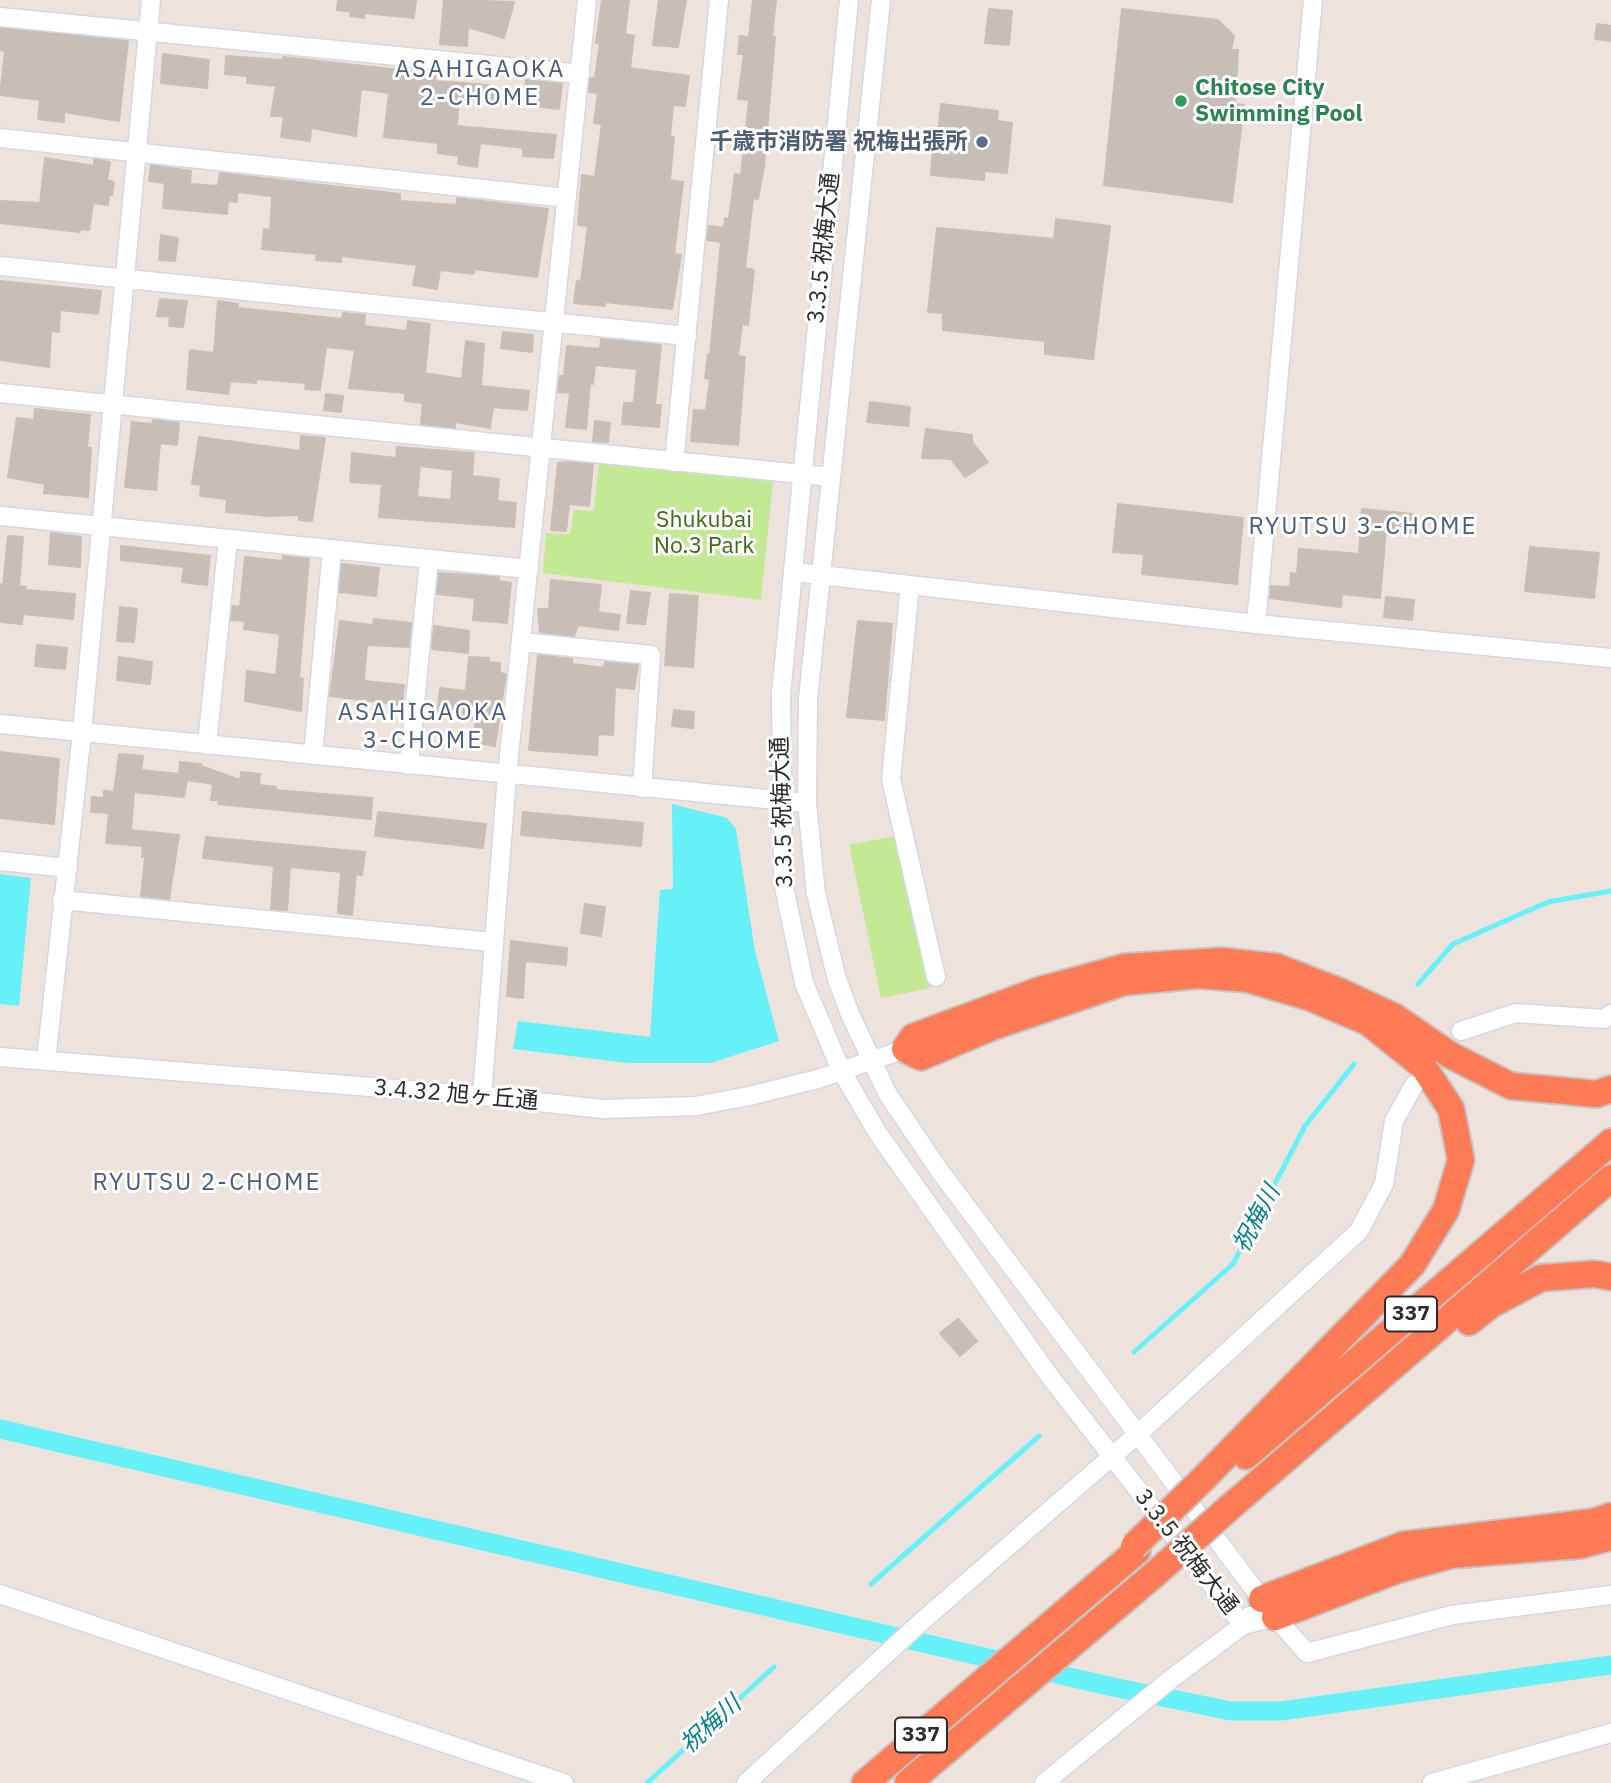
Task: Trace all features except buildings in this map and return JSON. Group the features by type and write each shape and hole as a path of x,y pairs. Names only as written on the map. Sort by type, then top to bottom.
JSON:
{"highway":[{"path":"1207,1482 1412,1265 1446,1210 1461,1160 1451,1109 1423,1066 1368,1022 1309,997 1248,979 1199,975 1124,982 992,1027 921,1056 905,1049 913,1037 1040,990 1125,967 1221,961 1277,967 1341,992 1393,1016 1450,1055 1511,1086 1597,1094 1611,1089"},
{"name":"337","path":"865,1783 1108,1574 1207,1482 1611,1142"},
{"name":"337","path":"908,1783 1156,1573 1611,1178"},
{"name":"337","path":"1419,1343 1456,1332 1492,1304 1541,1278 1595,1273 1611,1277"},
{"path":"1268,1608 1403,1545 1594,1522 1611,1516"},
{"path":"1268,1608 1451,1555 1581,1545 1611,1536"}],"street":[{"path":"46,1061 82,732 151,0"},
{"path":"482,1096 507,775 587,0"},
{"path":"674,462 719,0"},
{"name":"3.3.5 祝梅大通","path":"849,0 800,474 794,572 781,694 779,803 783,882 804,983 841,1070 877,1132 920,1196 1048,1374 1243,1625"},
{"name":"3.3.5 祝梅大通","path":"881,0 808,699 807,803 816,894 836,979 870,1059 887,1093 939,1170 1268,1608 1307,1653 1452,1615 1611,1595"},
{"path":"1255,624 1313,0"},
{"path":"0,17 580,74"},
{"path":"0,138 567,198"},
{"path":"0,266 687,335"},
{"path":"0,393 831,477"},
{"path":"0,516 529,569"},
{"path":"207,745 228,539"},
{"path":"313,755 332,549"},
{"path":"409,765 429,559"},
{"path":"794,572 1255,624 1611,659"},
{"path":"910,585 891,779 936,977"},
{"path":"521,642 651,655 642,788"},
{"path":"0,724 779,803 807,803"},
{"path":"0,861 68,868"},
{"path":"62,900 492,942"},
{"path":"1461,1031 1516,1013 1604,1019 1611,1014"},
{"name":"3.4.32 旭ヶ丘通","path":"0,1056 482,1096 603,1109 696,1107 760,1094 905,1049"},
{"path":"746,1783 921,1622 1139,1433 1359,1231 1384,1184 1394,1121 1414,1085"},
{"path":"0,1594 564,1783"},
{"path":"1044,1783 1171,1679 1268,1608"},
{"path":"1432,1783 1611,1733"}],"green space":[{"name":"Shukubai No.3 Park","path":"599,462 773,482 761,600 543,573 546,533 570,534 574,510 594,511"},
{"path":"900,835 931,988 881,998 849,845"}],"water":[{"path":"672,804 727,818 736,829 755,951 779,1041 711,1063 628,1063 513,1049 518,1021 650,1037 660,890 673,889"},
{"path":"0,874 31,878 19,1006 0,1004"}],"waterway":[{"name":"祝梅川","path":"1418,984 1453,944 1548,902 1611,891"},
{"name":"祝梅川","path":"1134,1352 1233,1264 1305,1126 1354,1064"},
{"path":"0,1429 1113,1687 1231,1711 1281,1711 1611,1665"},
{"name":"祝梅川","path":"871,1584 1039,1436"},
{"name":"祝梅川","path":"647,1783 774,1667"}],"place":[{"name":"Chitose City Swimming Pool","path":"1181,101"},
{"name":"千歳市消防署 祝梅出張所","path":"982,142"}],"district":[{"name":"ASAHIGAOKA 2-CHOME","path":"480,84"},
{"name":"RYUTSU 3-CHOME","path":"1363,527"},
{"name":"ASAHIGAOKA 3-CHOME","path":"423,727"},
{"name":"RYUTSU 2-CHOME","path":"207,1183"}]}
